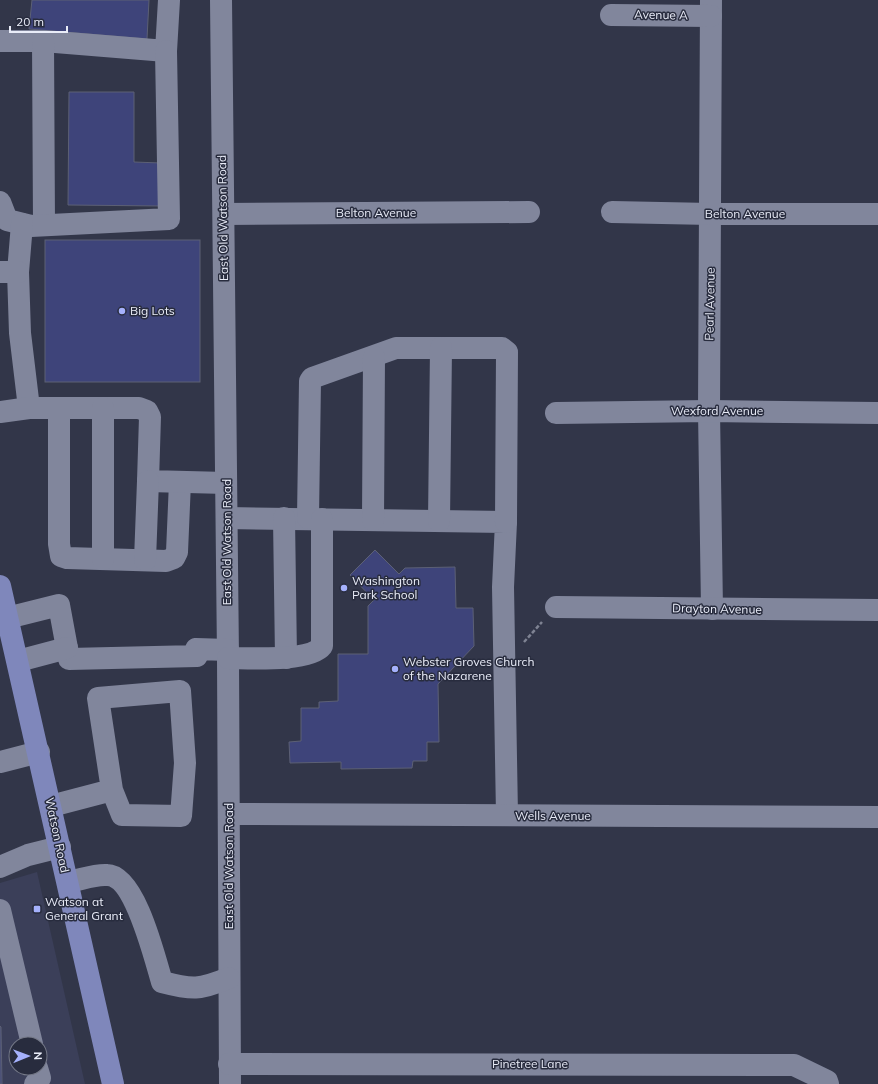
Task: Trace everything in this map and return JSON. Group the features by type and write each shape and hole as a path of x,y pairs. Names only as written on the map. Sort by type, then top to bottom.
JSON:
{"main road":[{"name":"Watson Road","path":"0,586 39,752 113,1084"}],"street":[{"path":"0,202 6,220 31,226 169,219 166,51 169,0"},
{"name":"East Old Watson Road","path":"221,0 227,518 229,1074"},
{"name":"Avenue A","path":"611,15 711,8"},
{"name":"Pearl Avenue","path":"711,8 709,411 712,609"},
{"path":"0,41 43,41 166,51"},
{"path":"43,41 44,225"},
{"name":"Belton Avenue","path":"224,214 529,212"},
{"name":"Belton Avenue","path":"612,212 711,214 878,214"},
{"path":"22,224 9,272 20,333 29,408"},
{"path":"439,521 441,348"},
{"path":"8,618 59,605 69,658 197,656 196,649 228,654 286,658 316,651 322,646 315,518 310,381 316,376 374,357 390,349 502,348 507,352 506,522 503,587 506,815"},
{"path":"373,520 374,357"},
{"path":"0,412 29,408 139,408 147,410 150,417 145,560"},
{"path":"102,559 103,408"},
{"path":"59,409 59,544 61,556 67,558 166,561 174,558 177,552 180,482"},
{"name":"Wexford Avenue","path":"556,413 709,411 878,413"},
{"path":"148,481 226,483"},
{"path":"227,518 315,518 506,522"},
{"path":"284,518 286,658"},
{"name":"Drayton Avenue","path":"556,607 878,610"},
{"path":"18,661 67,648"},
{"path":"180,691 185,763 181,816 122,815 112,790 98,698 180,691"},
{"path":"0,762 39,752"},
{"path":"51,806 112,790"},
{"name":"Wells Avenue","path":"229,814 878,817"},
{"path":"0,867 28,855 60,847"},
{"path":"68,882 107,874 118,878 134,900 143,919 162,982 184,988 203,988 229,978"},
{"path":"0,910 30,1036"},
{"name":"Pinetree Lane","path":"229,1074 794,1064 828,1082"}],"path":[{"path":"504,664 556,607"}],"shaded area":[{"path":"37,872 85,1084 0,1084 0,883"}],"building":[{"path":"32,0 149,0 147,39 29,29"},
{"path":"69,92 134,92 134,162 161,163 161,206 68,205"},
{"name":"Big Lots","path":"45,240 200,240 200,382 45,382"},
{"name":"Webster Groves Church of the Nazarene","path":"375,550 399,574 405,568 455,567 456,608 473,608 474,646 438,684 439,742 427,742 427,761 413,761 412,768 341,769 341,762 290,763 289,742 301,741 301,708 319,708 319,702 338,701 338,654 368,654 368,606 374,600 350,575"},
{"path":"0,1026 1,1027 2,1084 0,1084"}],"place":[{"name":"Big Lots","path":"122,311"},
{"name":"Washington Park School","path":"344,588"},
{"name":"Webster Groves Church of the Nazarene","path":"395,669"},
{"name":"Watson at General Grant","path":"37,909"}]}
